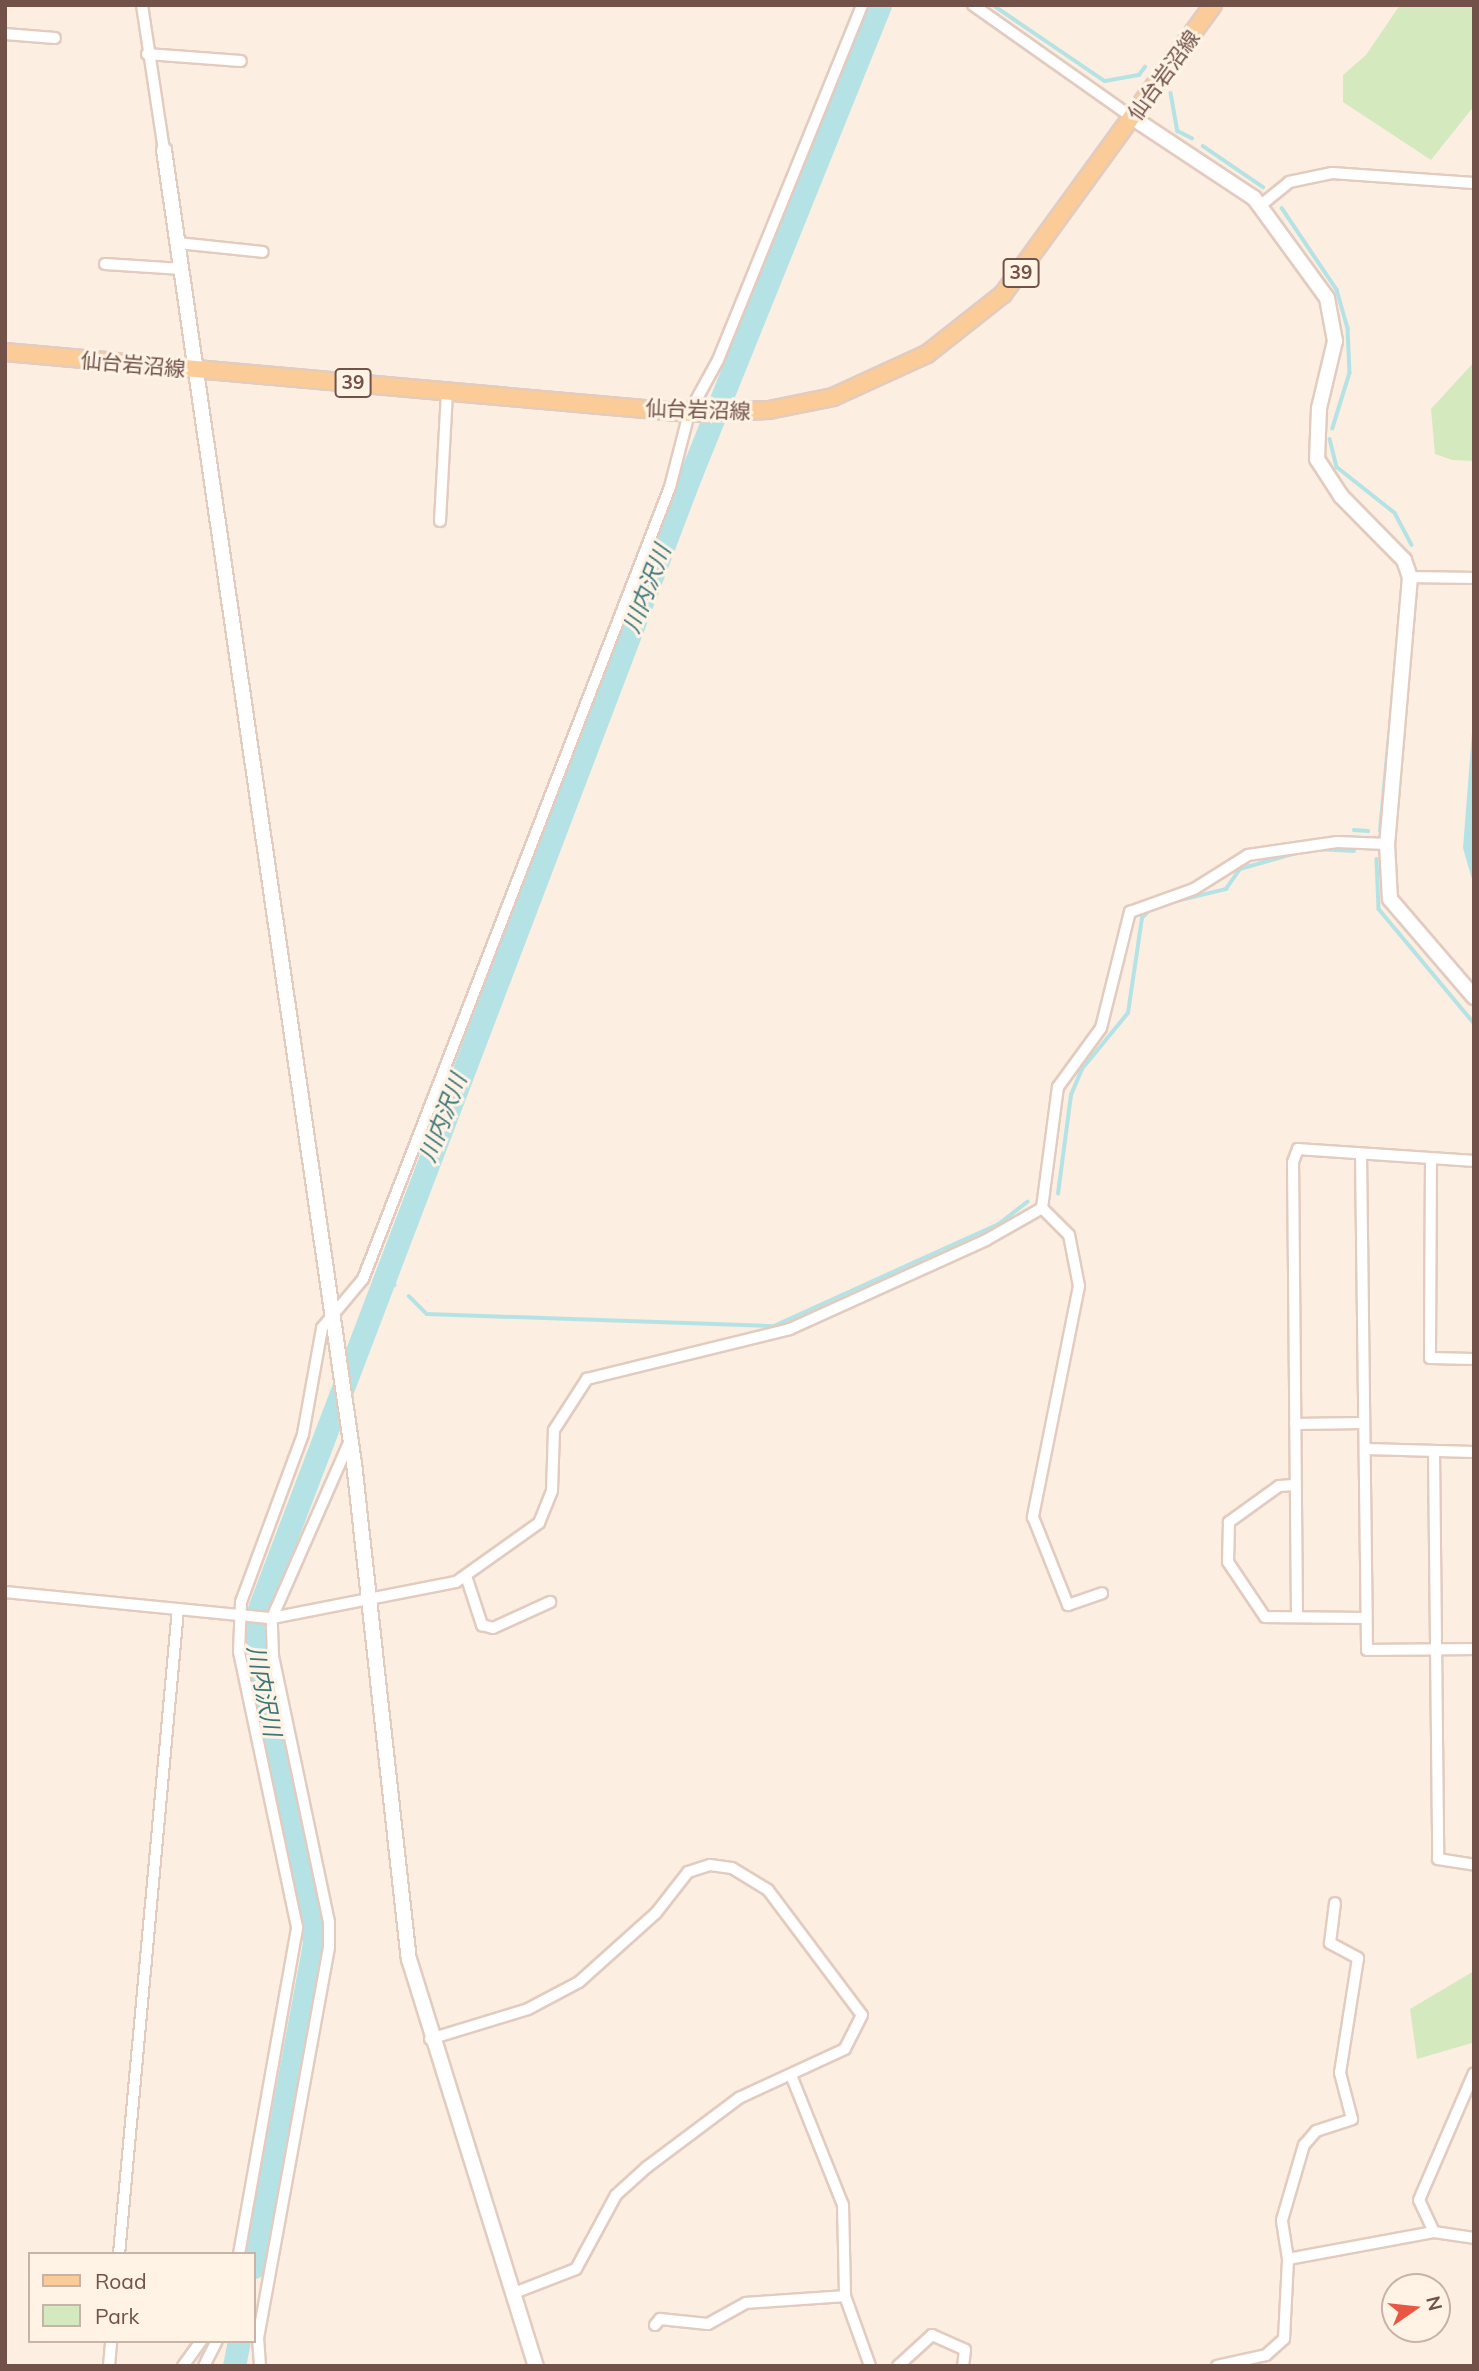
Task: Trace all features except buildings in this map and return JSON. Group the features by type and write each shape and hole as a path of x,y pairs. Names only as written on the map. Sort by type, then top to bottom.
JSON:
{"main road":[{"name":"仙台岩沼線","path":"5,352 694,413 732,413 799,405 856,389 963,330 1028,265 1213,5"}],"street":[{"path":"142,5 147,54 197,369 351,1437 372,1599 407,1949 430,2039 536,2366"},
{"path":"239,2252 297,1927 239,1652 243,1614 305,1424 322,1328 334,1317 363,1279 670,487 694,413 862,5"},
{"path":"973,5 1261,205 1322,287 1334,318 1317,459 1341,496 1392,545 1410,577 1387,844 1390,899 1474,997"},
{"path":"5,34 55,38"},
{"path":"147,54 241,61"},
{"path":"1261,205 1289,183 1324,173 1474,183"},
{"path":"178,243 263,252"},
{"path":"105,264 182,269"},
{"path":"440,521 447,391"},
{"path":"1410,577 1474,578"},
{"path":"1042,1208 1058,1087 1101,1028 1130,912 1194,888 1248,855 1337,842 1387,844"},
{"path":"1297,1617 1293,1162 1298,1149 1474,1161"},
{"path":"1361,1154 1366,1449 1364,1618 1367,1650 1474,1649"},
{"path":"1432,1159 1430,1358 1474,1359"},
{"path":"5,1592 269,1617 372,1599 466,1576 539,1523 552,1490 554,1430 587,1379 777,1334 996,1236 1042,1208"},
{"path":"1042,1208 1069,1235 1079,1286 1033,1517 1068,1605 1102,1594"},
{"path":"1294,1424 1364,1423"},
{"path":"260,2366 258,2338 329,1947 273,1656 269,1617 351,1437"},
{"path":"1366,1449 1474,1452"},
{"path":"1434,1451 1438,1859 1474,1865"},
{"path":"1294,1485 1279,1486 1229,1522 1228,1562 1265,1617 1364,1618"},
{"path":"466,1576 482,1625 493,1628 550,1602"},
{"path":"119,2252 178,1609"},
{"path":"430,2039 528,2009 579,1982 656,1913 688,1872 721,1865 751,1878 784,1906 862,2015 845,2049 739,2098 647,2167 616,2196 576,2269 514,2294"},
{"path":"1217,2366 1266,2355 1284,2339 1288,2259 1282,2220 1304,2145 1316,2130 1352,2119 1340,2073 1358,1958 1330,1943 1335,1903"},
{"path":"1434,2232 1419,2200 1474,2073"},
{"path":"791,2075 843,2205 845,2296 870,2366"},
{"path":"1288,2259 1434,2232 1474,2238"},
{"path":"655,2325 660,2319 708,2324 746,2303 845,2296"},
{"path":"898,2366 932,2335 965,2350 963,2366"},
{"path":"109,2366 111,2343"},
{"path":"183,2366 200,2343"},
{"path":"204,2366 216,2343"}],"green space":[{"path":"1400,5 1474,5 1474,106 1431,160 1343,102 1343,75 1366,55"},
{"path":"1474,362 1474,461 1452,460 1435,454 1431,409"},
{"path":"1474,1971 1472,2043 1417,2059 1410,2009"}],"water":[{"path":"1474,707 1474,886 1463,848"}],"waterway":[{"name":"川内沢川","path":"256,2256 314,1942 252,1627 691,474 880,5"},
{"path":"993,5 1105,81 1139,75 1145,67"},
{"path":"1171,93 1178,131 1192,138"},
{"path":"1203,146 1263,187"},
{"path":"1282,208 1337,290 1348,328 1350,373 1333,428"},
{"path":"1330,439 1337,467 1395,513 1412,545"},
{"path":"1380,831 1389,735"},
{"path":"1354,830 1368,831"},
{"path":"1318,849 1354,851"},
{"path":"1164,904 1226,889 1240,869 1303,851"},
{"path":"1377,859 1379,909 1474,1023"},
{"path":"1058,1194 1071,1095 1082,1069 1128,1013 1142,918 1151,909"},
{"path":"409,1296 427,1314 774,1326 999,1224 1027,1202"},
{"path":"382,1277 395,1285"},
{"name":"川内沢川","path":"234,2366 239,2343"}]}
